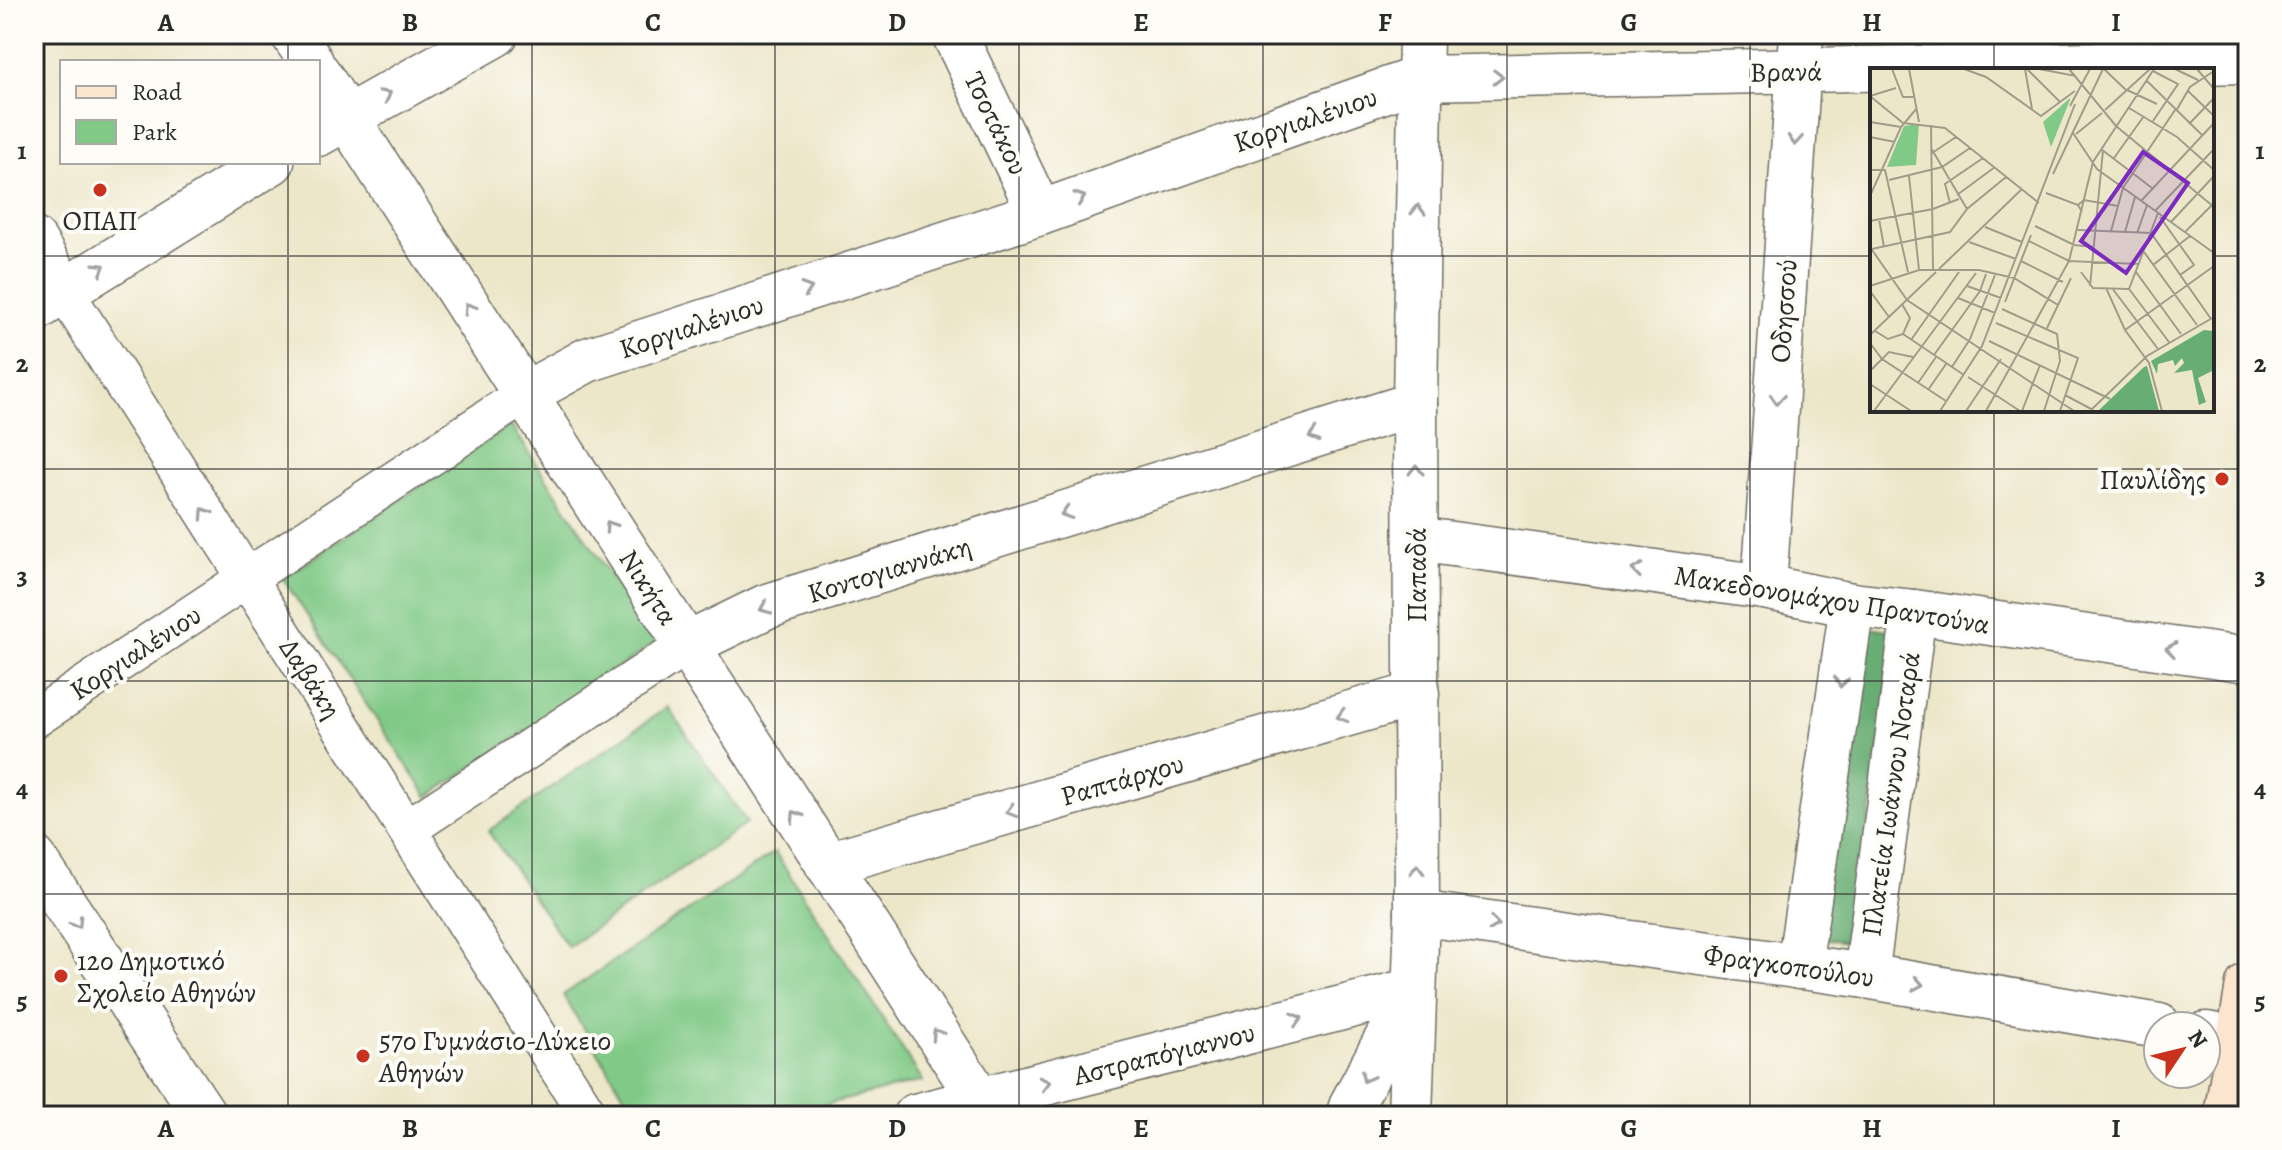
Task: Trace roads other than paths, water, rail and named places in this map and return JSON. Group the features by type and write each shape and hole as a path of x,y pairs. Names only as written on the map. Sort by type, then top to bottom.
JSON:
{"main road":[{"path":"2226,1116 2231,1038 2248,985"}],"street":[{"path":"293,34 310,60"},
{"path":"332,125 496,34"},
{"name":"Τσοτάκου","path":"954,34 1040,213"},
{"name":"Παπαδά","path":"1410,1116 1417,913 1415,404 1421,34"},
{"name":"Βρανά","path":"1420,78 1800,52 2248,61"},
{"name":"Οδησσού","path":"1764,587 1800,52"},
{"name":"Κοργιαλένιου","path":"34,719 525,394 587,360 1040,213 1420,78"},
{"name":"Νικήτα","path":"320,80 332,125 525,394 827,864 977,1108"},
{"path":"49,300 269,164"},
{"name":"Δαβάκη","path":"34,240 49,300 247,579 589,1116"},
{"name":"Κοντογιαννάκη","path":"407,829 687,645 765,607 1415,404"},
{"name":"Μακεδονομάχου Πραντούνα","path":"1416,539 1764,587 1852,605 2248,660"},
{"path":"1799,967 1852,605"},
{"name":"Πλατεία Ιωάννου Νοταρά","path":"1866,976 1914,612"},
{"name":"Ραπτάρχου","path":"827,864 1417,694"},
{"path":"34,858 205,1116"},
{"name":"Φραγκοπούλου","path":"1417,913 1866,976 2142,1023"},
{"path":"1348,1116 1413,990"},
{"name":"Αστραπόγιαννου","path":"915,1116 977,1108 1413,990"}],"place":[{"name":"ΟΠΑΠ","path":"100,190"},
{"name":"Παυλίδης","path":"2222,479"},
{"name":"12ο Δημοτικό Σχολείο Αθηνών","path":"61,976"},
{"name":"57ο Γυμνάσιο-Λύκειο Αθηνών","path":"363,1056"}]}
